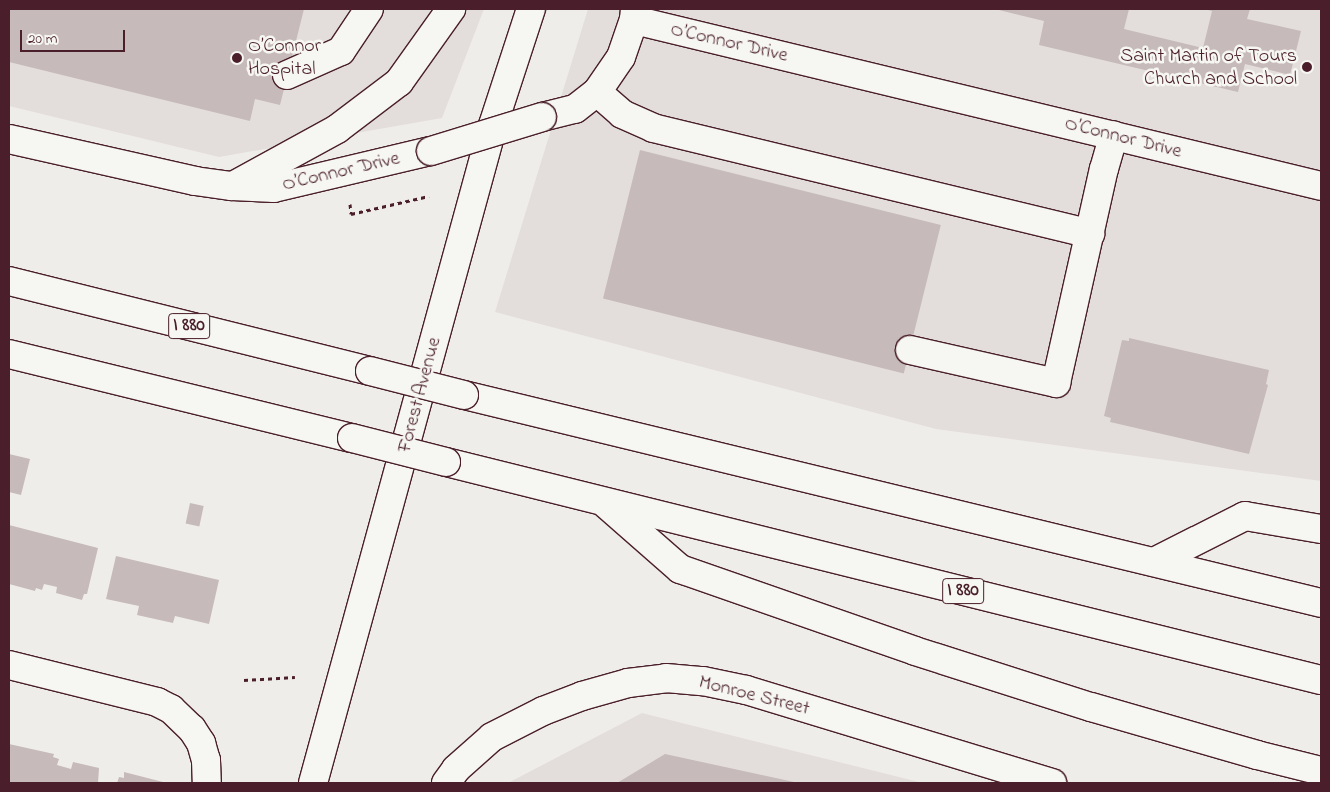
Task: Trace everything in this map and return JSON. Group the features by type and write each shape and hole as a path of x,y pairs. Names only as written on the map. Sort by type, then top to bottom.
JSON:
{"main road":[{"path":"287,75 342,51 369,9"},
{"path":"232,186 337,128 398,82 451,9"},
{"name":"Forest Avenue","path":"313,783 493,124 530,9"},
{"name":"O’Connor Drive","path":"9,139 195,181 232,186 274,188 431,151 575,108 597,92 621,57 635,14 1114,136 1321,186"},
{"path":"597,92 622,114 653,128 1090,234"},
{"path":"910,350 1056,382 1104,169 1114,136"},
{"name":"I 880","path":"9,281 370,372 1321,604"},
{"name":"I 880","path":"9,354 1321,680"},
{"path":"604,502 680,569 915,651 1081,704 1257,755 1321,771"},
{"path":"1154,562 1245,516 1321,529"},
{"path":"9,665 157,702 171,709 192,729 201,743 206,760 207,783"},
{"name":"Monroe Street","path":"446,783 456,769 492,737 542,711 582,696 628,683 666,678 703,681 746,690 1052,783"}],"path":[{"path":"348,196 351,214 428,196"},
{"path":"244,680 296,677"}],"shaded area":[{"name":"O’Connor Hospital","path":"9,9 484,9 442,118 219,157 9,106"},
{"path":"588,9 1321,9 1321,481 936,429 495,312"},
{"path":"642,713 923,783 508,783"}],"building":[{"path":"9,9 304,9 280,105 255,99 250,121 9,62"},
{"path":"995,9 1129,9 1124,29 1203,48 1212,11 1204,9 1250,9 1247,19 1301,31 1290,75 1245,64 1238,92 1039,45 1044,21"},
{"path":"640,150 941,225 904,373 603,298"},
{"path":"1129,338 1269,370 1266,384 1268,385 1249,454 1110,422 1111,418 1104,416 1122,340 1129,341"},
{"path":"9,454 30,459 21,495 9,492"},
{"path":"190,503 204,506 199,526 186,524"},
{"path":"9,525 98,548 87,594 84,594 82,600 56,593 57,587 44,584 42,590 36,588 35,591 9,584"},
{"path":"116,556 219,580 209,624 175,616 173,623 137,615 139,606 106,599"},
{"path":"9,744 54,754 53,757 59,759 57,765 71,769 73,762 99,768 98,783 9,783"},
{"path":"665,754 794,782 794,783 617,783"},
{"path":"124,772 167,783 117,783 119,777 124,778"}],"place":[{"name":"O’Connor Hospital","path":"237,58"},
{"name":"Saint Martin of Tours Church and School","path":"1307,67"}]}
